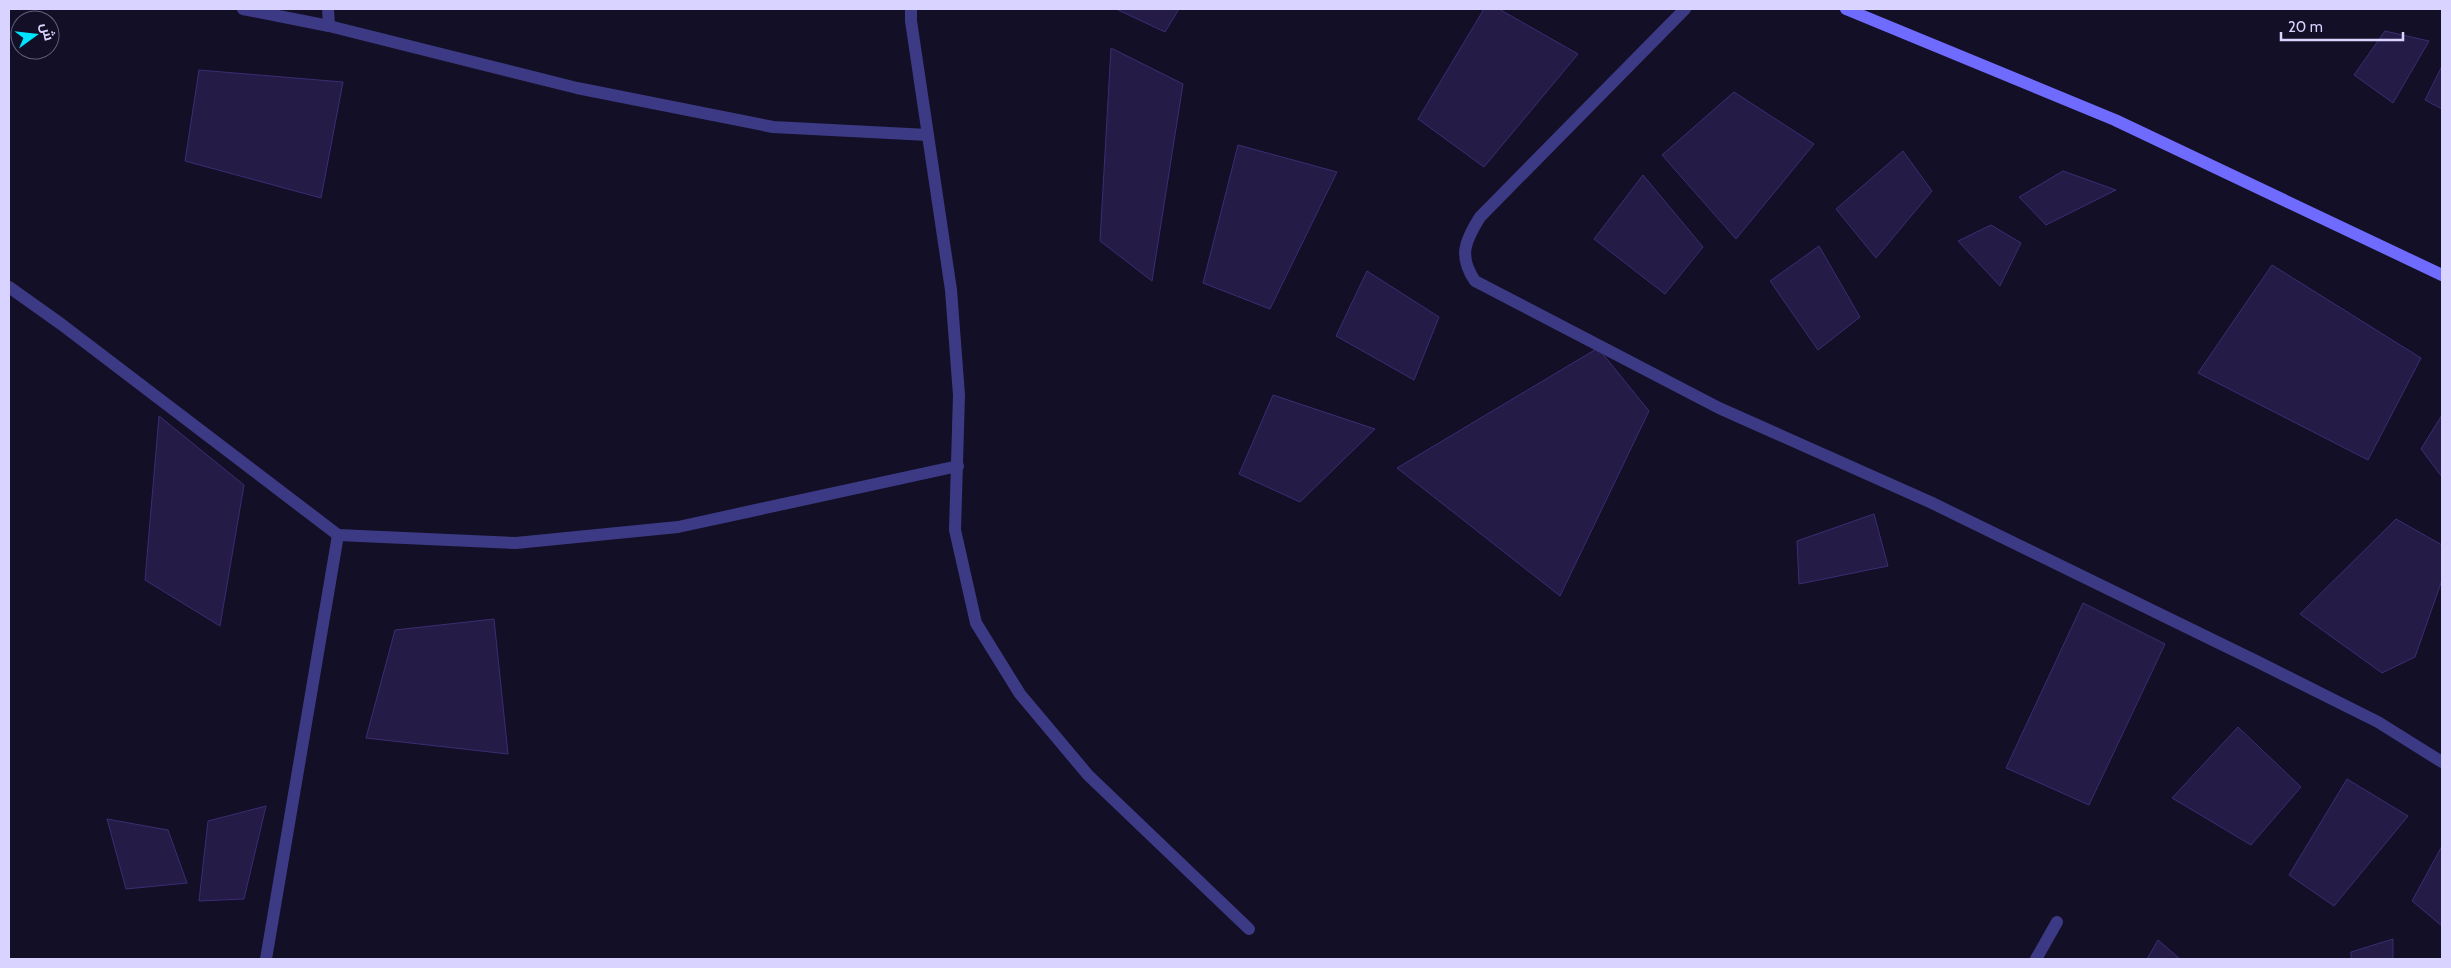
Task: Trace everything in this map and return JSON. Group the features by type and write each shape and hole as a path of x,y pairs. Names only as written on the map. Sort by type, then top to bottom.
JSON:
{"main road":[{"path":"1853,10 2115,120 2442,274"}],"street":[{"path":"243,9 329,26 577,88 773,127 928,135"},
{"path":"328,9 329,26"},
{"path":"911,9 911,20 951,290 959,395 955,530 976,623 1020,694 1088,775 1249,930"},
{"path":"1685,9 1480,217 1466,239 1466,268 1475,281 1719,408 1930,502 2258,662 2378,722 2442,762"},
{"path":"9,287 62,324 338,535 516,543 678,527 958,466"},
{"path":"266,959 338,535"},
{"path":"2036,959 2056,922"}],"building":[{"path":"1116,9 1179,9 1165,32"},
{"path":"1484,9 1499,9 1578,54 1484,167 1418,119"},
{"path":"2385,31 2429,41 2393,103 2354,75"},
{"path":"1111,48 1183,84 1152,281 1100,241"},
{"path":"2442,66 2442,109 2425,100"},
{"path":"199,70 343,82 321,198 185,161"},
{"path":"1734,92 1814,144 1736,239 1662,155"},
{"path":"1238,145 1337,172 1270,309 1203,283"},
{"path":"1903,151 1932,191 1876,258 1836,209"},
{"path":"2063,171 2116,190 2046,225 2019,197"},
{"path":"1643,175 1703,247 1665,294 1594,239"},
{"path":"1991,225 2021,243 2000,286 1958,241"},
{"path":"1819,246 1860,317 1818,350 1770,281"},
{"path":"2272,265 2421,358 2368,460 2198,373"},
{"path":"1367,271 1439,317 1414,380 1336,336"},
{"path":"1598,348 1649,411 1560,596 1397,468"},
{"path":"1273,395 1375,429 1300,502 1239,474"},
{"path":"2442,415 2442,477 2421,449"},
{"path":"159,416 244,485 220,626 145,580"},
{"path":"1874,514 1888,566 1799,584 1797,541"},
{"path":"2396,519 2442,545 2442,580 2415,657 2382,673 2300,614"},
{"path":"2083,603 2165,644 2089,805 2006,768"},
{"path":"494,619 508,754 366,738 395,630"},
{"path":"2238,727 2301,787 2251,845 2172,798"},
{"path":"2347,779 2408,816 2334,906 2289,875"},
{"path":"266,806 244,899 199,901 208,821"},
{"path":"107,819 168,830 187,883 126,889"},
{"path":"2442,846 2442,926 2412,901"},
{"path":"2393,939 2393,959 2351,959 2351,952"},
{"path":"2158,940 2180,959 2147,959"}]}
